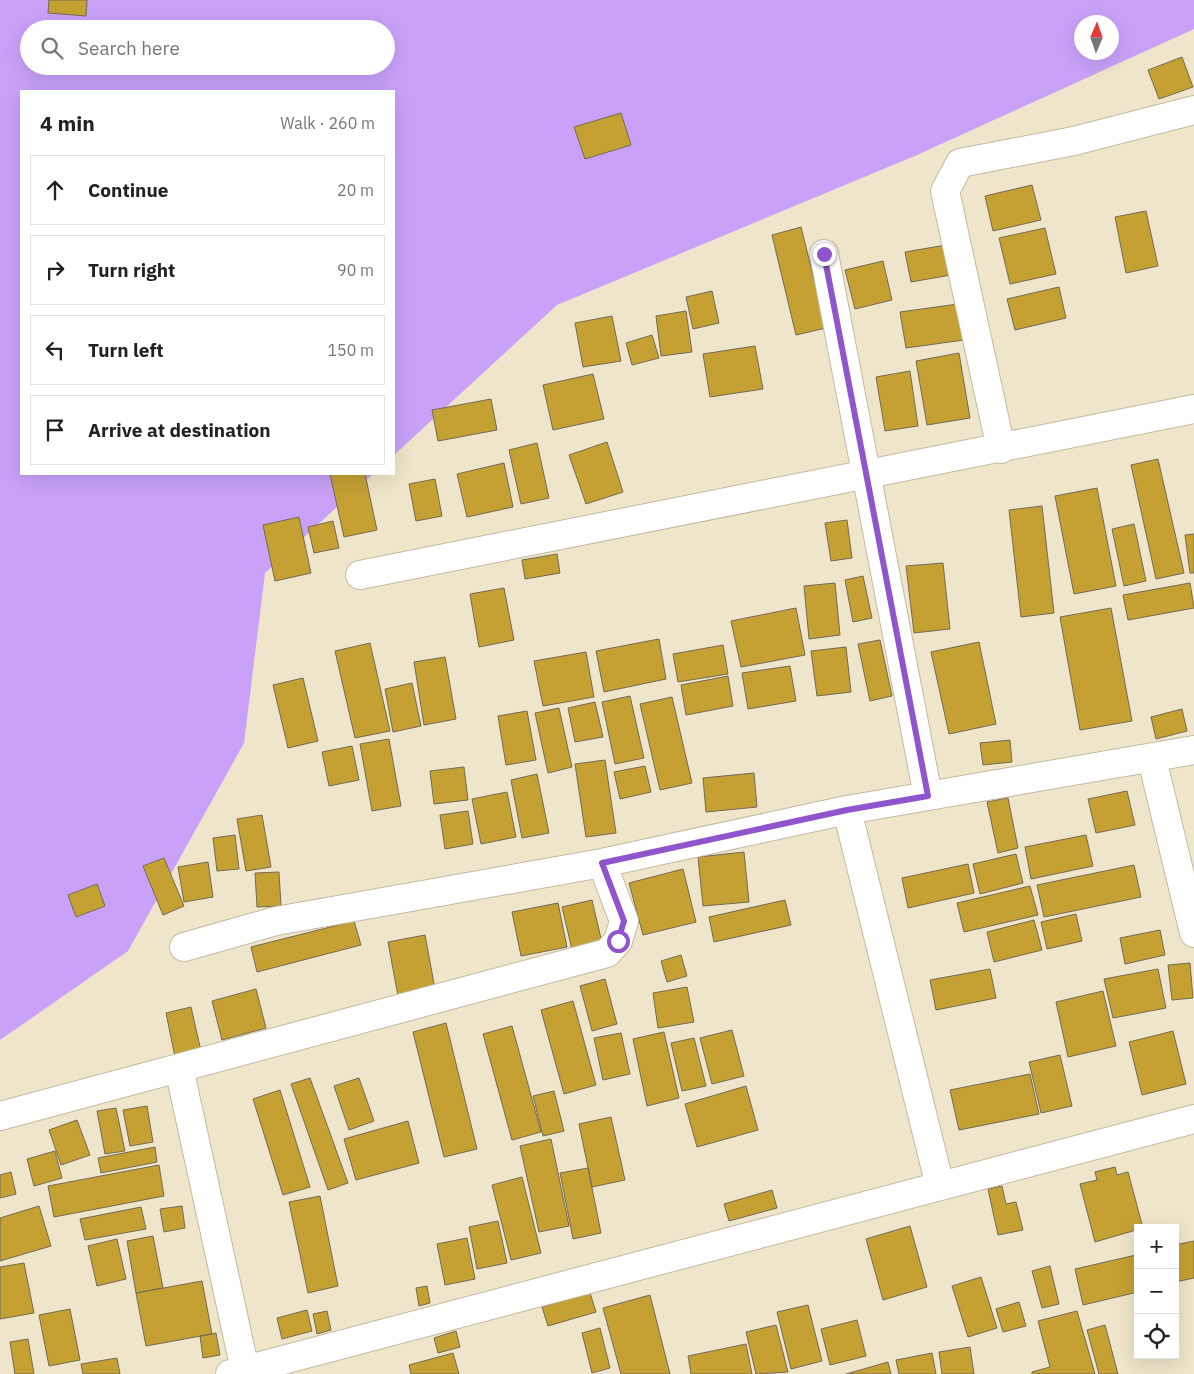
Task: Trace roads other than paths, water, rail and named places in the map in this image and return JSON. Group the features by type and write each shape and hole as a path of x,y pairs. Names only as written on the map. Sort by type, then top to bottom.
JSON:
{"street":[{"path":"1001,449 944,191 960,163 1074,141 1194,110"},
{"path":"824,254 928,796"},
{"path":"360,576 1194,409"},
{"path":"184,947 276,921 602,863 847,810 1152,759 1194,750"},
{"path":"1152,759 1194,933"},
{"path":"847,810 940,1186"},
{"path":"0,1116 607,953 618,941 624,921 602,863"},
{"path":"179,1068 237,1372 1194,1119"}]}
